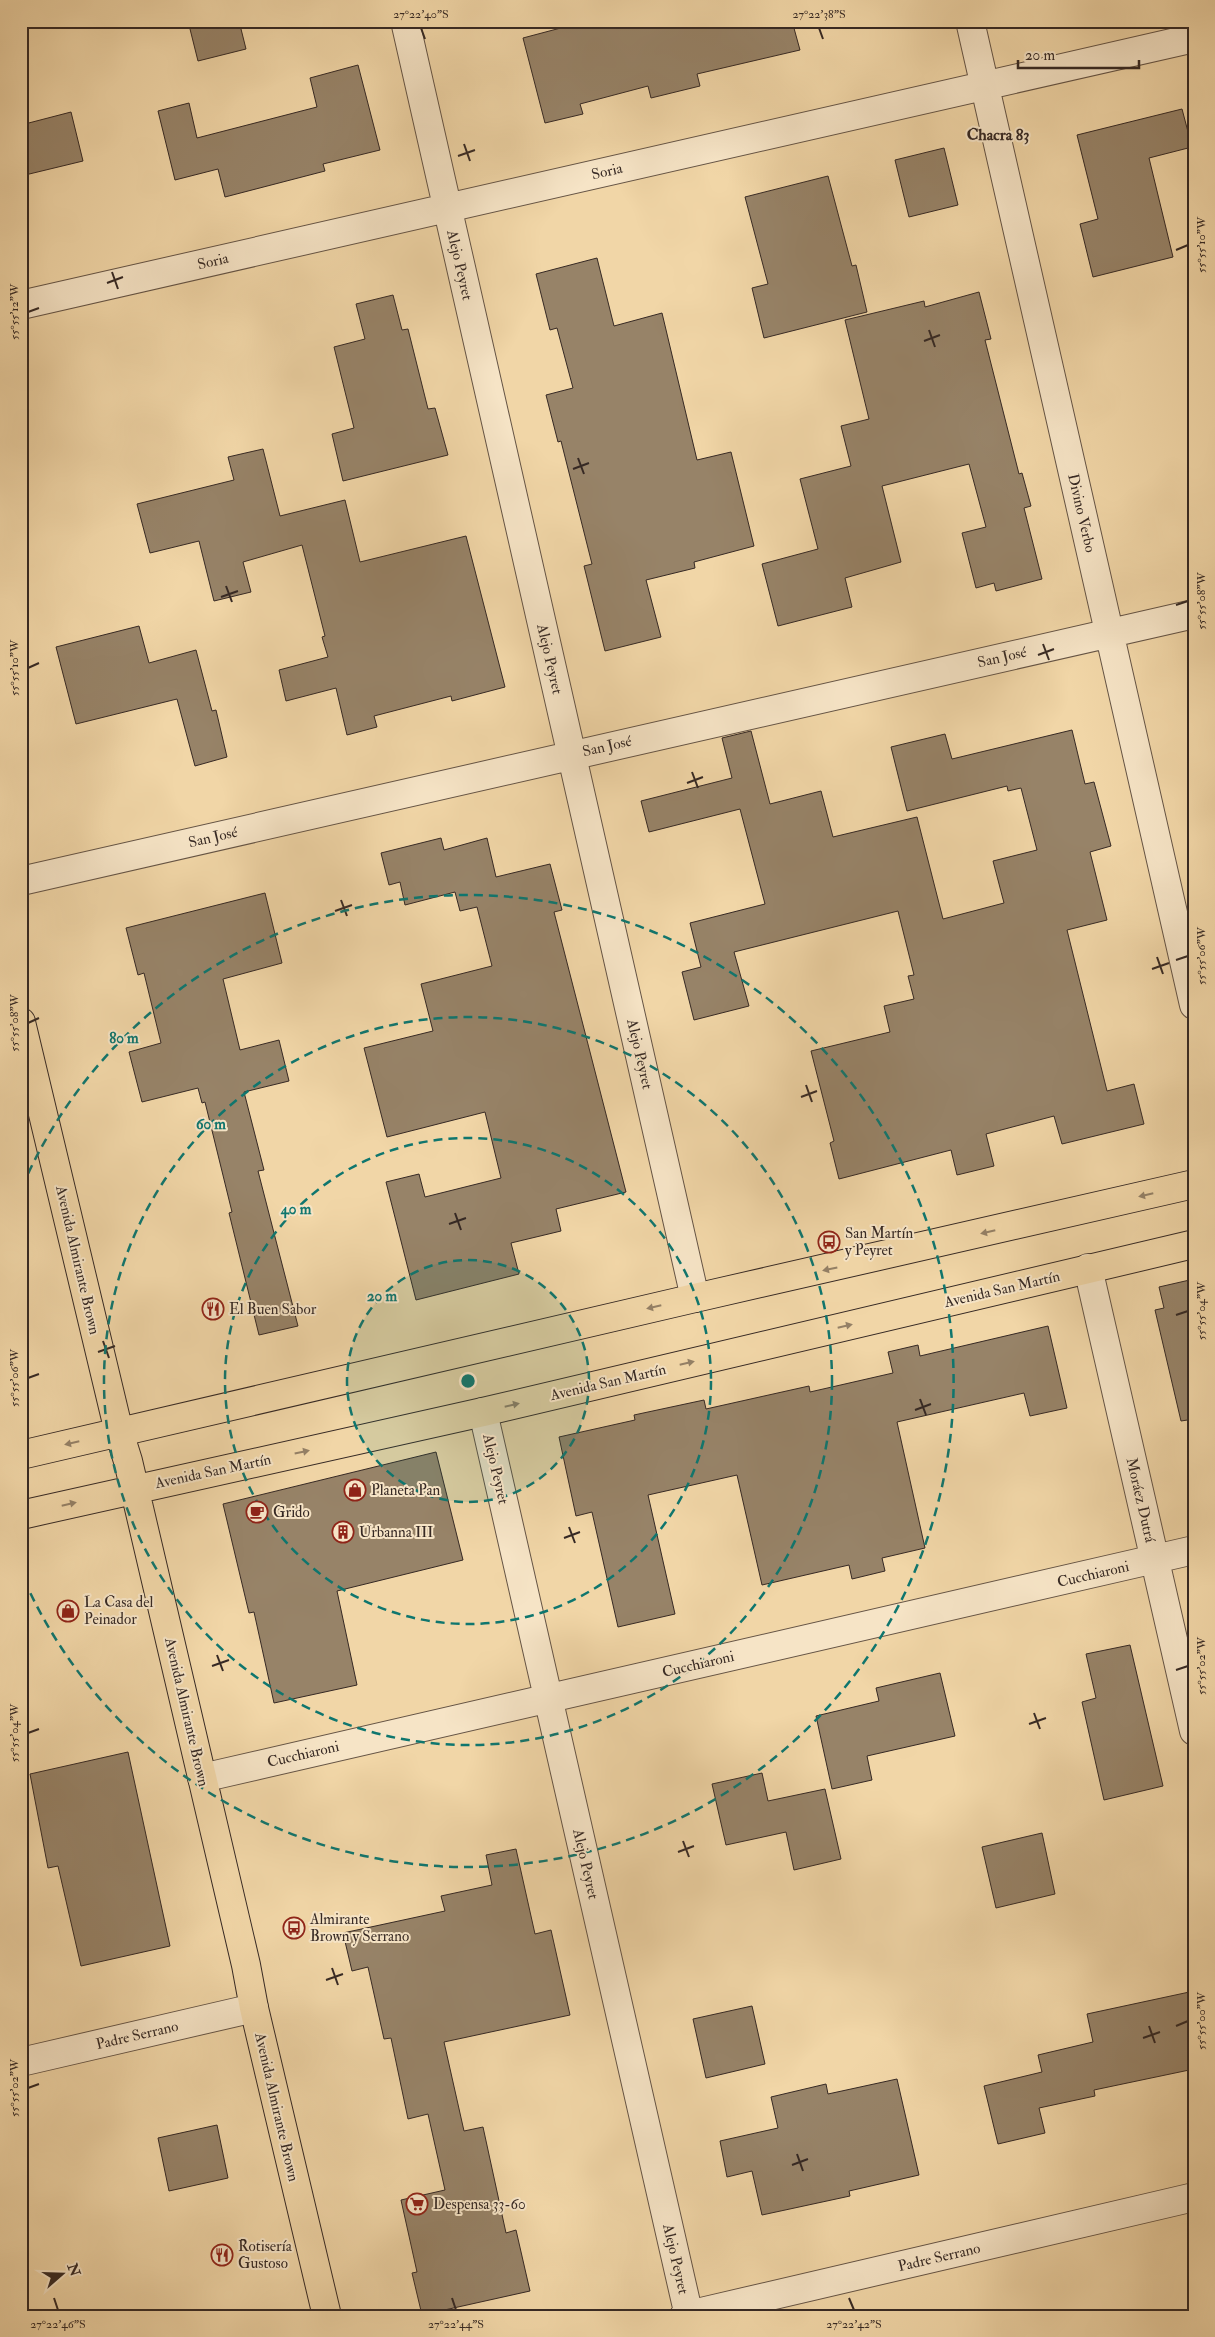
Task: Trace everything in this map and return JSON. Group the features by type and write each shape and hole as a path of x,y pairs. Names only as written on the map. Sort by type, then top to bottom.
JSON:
{"main road":[{"name":"Avenida Almirante Brown","path":"21,1022 119,1432 135,1489 327,2316"},
{"path":"21,1455 1194,1184"},
{"name":"Avenida San Martín","path":"21,1515 484,1412 1194,1244"}],"street":[{"name":"Alejo Peyret","path":"405,21 695,1298"},
{"name":"Divino Verbo","path":"970,21 1194,1005"},
{"name":"Soria","path":"21,305 1194,38"},
{"name":"San José","path":"21,882 572,754 1194,614"},
{"name":"Moráez Dutrá","path":"1088,1268 1194,1731"},
{"name":"Alejo Peyret","path":"484,1412 687,2315"},
{"name":"Cucchiaroni","path":"202,1778 1194,1550"},
{"name":"Padre Serrano","path":"21,2062 254,2008"},
{"name":"Padre Serrano","path":"687,2315 1194,2198"}],"building":[{"path":"188,21 239,21 246,49 198,61"},
{"path":"587,21 792,21 800,50 697,74 700,86 651,98 648,86 580,104 583,114 545,123 523,38"},
{"path":"358,65 380,150 323,164 325,171 225,197 218,169 175,180 158,111 189,103 197,138 317,107 310,78"},
{"path":"1182,109 1192,147 1149,158 1173,257 1093,277 1080,224 1098,219 1077,135"},
{"path":"71,112 83,161 21,176 21,125"},
{"path":"944,148 958,205 909,217 895,160"},
{"path":"828,176 852,266 856,265 867,312 764,338 752,288 768,284 745,197"},
{"path":"597,258 614,326 662,313 697,460 731,452 754,546 694,562 695,568 646,580 661,637 605,651 584,566 592,564 561,441 558,442 546,395 573,388 557,328 550,330 536,274"},
{"path":"979,292 991,339 985,340 1019,474 1022,473 1031,506 1024,508 1042,579 996,591 994,583 976,588 962,533 986,527 969,464 882,486 901,562 845,578 852,607 778,626 762,564 818,549 800,479 851,466 841,426 869,419 845,320 924,301 925,307"},
{"path":"393,295 402,330 408,329 428,409 435,408 448,455 343,481 332,434 354,428 334,347 365,339 356,304"},
{"path":"263,449 280,516 345,500 360,562 466,536 505,687 452,701 451,696 374,716 377,727 347,735 336,688 286,701 279,670 328,657 322,637 325,636 302,545 243,562 251,592 214,601 199,541 150,553 137,504 234,480 228,457"},
{"path":"139,626 149,663 196,650 212,711 216,710 227,757 195,766 177,699 76,724 56,647"},
{"path":"1072,730 1085,784 1094,782 1111,846 1090,852 1107,920 1067,930 1107,1091 1134,1084 1144,1124 1062,1144 1054,1116 986,1134 994,1166 957,1175 951,1150 839,1179 830,1143 834,1141 811,1051 890,1032 884,1006 914,999 908,976 914,975 898,911 734,952 749,1006 694,1020 682,972 701,967 690,923 765,904 740,809 649,832 641,801 732,778 722,738 751,731 770,804 821,791 833,837 917,817 943,919 1004,903 993,861 1037,850 1021,788 1008,791 1007,786 907,811 891,747 945,734 952,759"},
{"path":"441,838 444,850 487,838 496,877 550,864 562,910 554,912 626,1192 556,1209 561,1231 511,1243 519,1274 416,1300 386,1182 419,1174 425,1197 501,1178 485,1112 387,1137 364,1048 433,1031 421,984 492,966 477,907 460,911 455,892 405,905 400,882 389,885 381,853"},
{"path":"265,893 282,963 223,979 240,1050 279,1040 289,1081 244,1092 264,1170 258,1171 298,1326 259,1335 229,1213 232,1212 205,1102 202,1103 198,1088 142,1102 129,1052 161,1043 144,973 138,975 126,928"},
{"path":"1194,1279 1194,1419 1181,1421 1155,1310 1164,1308 1159,1287"},
{"path":"1048,1326 1067,1408 1030,1416 1024,1393 897,1422 925,1548 882,1558 885,1571 852,1579 849,1565 762,1585 737,1475 648,1495 675,1614 618,1627 592,1512 576,1516 559,1437 635,1420 634,1415 704,1400 706,1409 809,1386 810,1392 893,1373 888,1352 918,1345 920,1356"},
{"name":"Urbanna III","path":"436,1452 463,1560 337,1591 357,1685 274,1703 254,1612 249,1613 223,1504"},
{"path":"1130,1645 1163,1786 1104,1800 1082,1702 1096,1698 1086,1654"},
{"path":"940,1673 955,1736 867,1756 872,1780 832,1789 816,1716 879,1701 876,1688"},
{"path":"128,1752 170,1946 81,1966 58,1866 48,1868 30,1774"},
{"path":"762,1773 768,1801 825,1789 841,1859 794,1870 786,1832 726,1845 712,1784"},
{"path":"1042,1833 1055,1894 996,1908 982,1847"},
{"path":"516,1849 535,1934 551,1930 570,2015 444,2042 464,2131 483,2127 506,2233 516,2230 530,2291 422,2315 412,2273 417,2272 401,2200 445,2190 428,2114 408,2119 391,2038 384,2039 368,1967 352,1971 343,1933 445,1911 441,1896 492,1885 486,1855"},
{"path":"1194,1991 1194,2069 1094,2090 1095,2096 1039,2108 1045,2133 998,2144 984,2086 1042,2072 1038,2055 1093,2042 1087,2014"},
{"path":"752,2006 765,2064 706,2078 693,2019"},
{"path":"897,2079 919,2175 849,2191 850,2196 762,2215 752,2171 727,2177 720,2141 778,2128 771,2097 826,2084 828,2094"},
{"path":"217,2125 228,2178 169,2191 158,2138"}],"place":[{"name":"San Martín y Peyret","path":"829,1242"},
{"name":"El Buen Sabor","path":"213,1309"},
{"name":"Planeta Pan","path":"355,1490"},
{"name":"Grido","path":"257,1512"},
{"name":"Urbanna III","path":"343,1532"},
{"name":"La Casa del Peinador","path":"68,1611"},
{"name":"Almirante Brown y Serrano","path":"294,1928"},
{"name":"Despensa 33-60","path":"417,2204"},
{"name":"Rotisería Gustoso","path":"222,2255"}],"district":[{"name":"Chacra 83","path":"998,134"}]}
